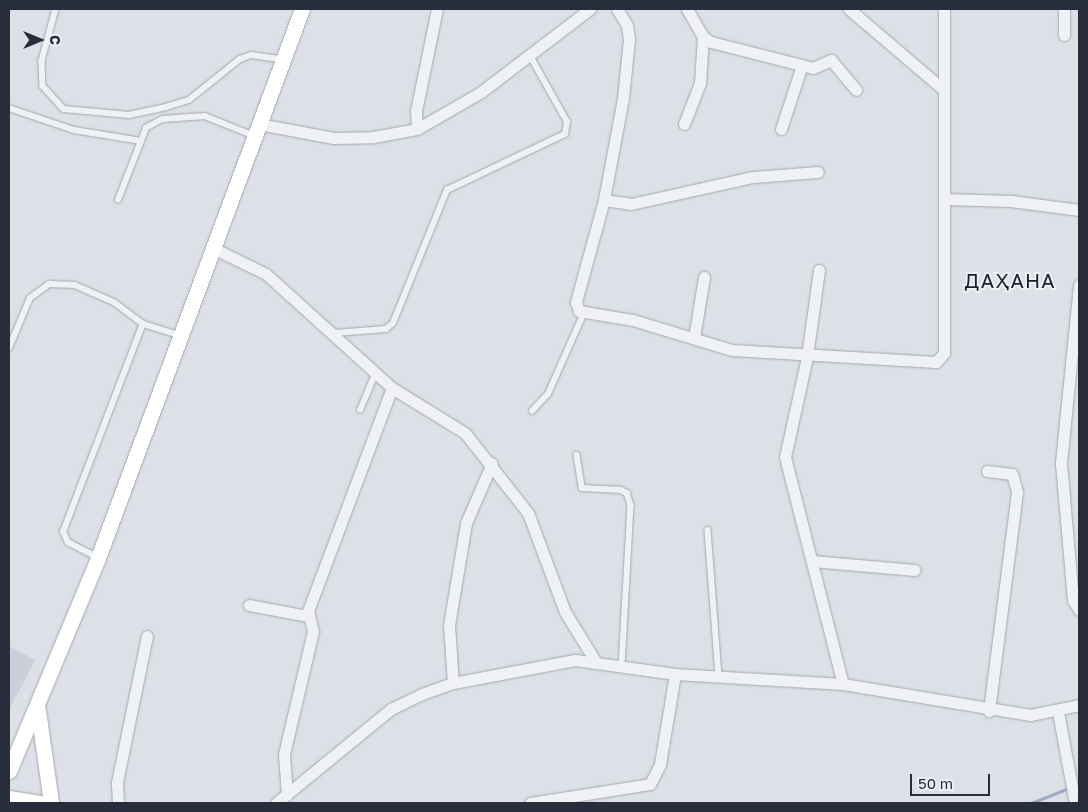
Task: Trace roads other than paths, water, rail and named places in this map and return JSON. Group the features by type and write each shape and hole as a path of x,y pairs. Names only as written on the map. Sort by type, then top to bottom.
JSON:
{"main road":[{"path":"9,771 38,710 98,558 215,249 302,9"},
{"path":"38,710 51,803"},
{"path":"9,798 39,803"}],"street":[{"path":"417,129 416,110 437,9"},
{"path":"257,130 334,138 373,138 417,129 481,92 590,9"},
{"path":"617,9 628,25 629,40 616,146 604,200 576,302 583,315 633,320 732,350 807,357 942,360 946,199 944,9"},
{"path":"684,124 700,83 703,37 687,9"},
{"path":"849,9 944,90"},
{"path":"1064,9 1064,34"},
{"path":"703,37 818,68 831,60 856,90"},
{"path":"781,130 802,65"},
{"path":"604,200 631,204 753,177 818,172"},
{"path":"946,199 1011,200 1079,210"},
{"path":"215,249 266,274 334,333 375,374 392,388 465,433 492,464 528,513 565,612 594,659"},
{"path":"819,270 807,357 785,457 843,684"},
{"path":"694,338 704,277"},
{"path":"1079,285 1061,463 1073,600 1079,610"},
{"path":"287,795 284,754 313,634 308,616 392,388"},
{"path":"453,682 449,624 466,523 492,464"},
{"path":"987,471 1012,474 1016,492 989,712"},
{"path":"812,561 915,570"},
{"path":"249,605 308,616"},
{"path":"118,803 117,782 147,636"},
{"path":"276,803 391,709 453,682 594,659 674,674 843,684 989,712 1058,712 1079,705"},
{"path":"530,803 650,784 660,764 674,674"},
{"path":"1058,712 1075,803"}],"lane":[{"path":"56,9 42,61 43,86 64,109 129,115 166,107 189,100 240,59 251,55 284,59"},
{"path":"334,333 386,329 393,323 447,190 565,134 567,122 530,56"},
{"path":"9,108 74,130 141,141"},
{"path":"118,200 146,128 188,115 205,116 257,130"},
{"path":"9,348 30,298 50,284 75,285 107,298 143,324 182,336"},
{"path":"532,411 548,394 583,315"},
{"path":"98,558 68,542 63,532 143,324"},
{"path":"360,410 375,374"},
{"path":"577,455 582,488 621,490 628,493 631,505 622,665"},
{"path":"708,530 719,676"}],"waterway":[{"path":"1031,803 1069,788"}],"district":[{"name":"ДАҲАНА","path":"1010,280"}]}
